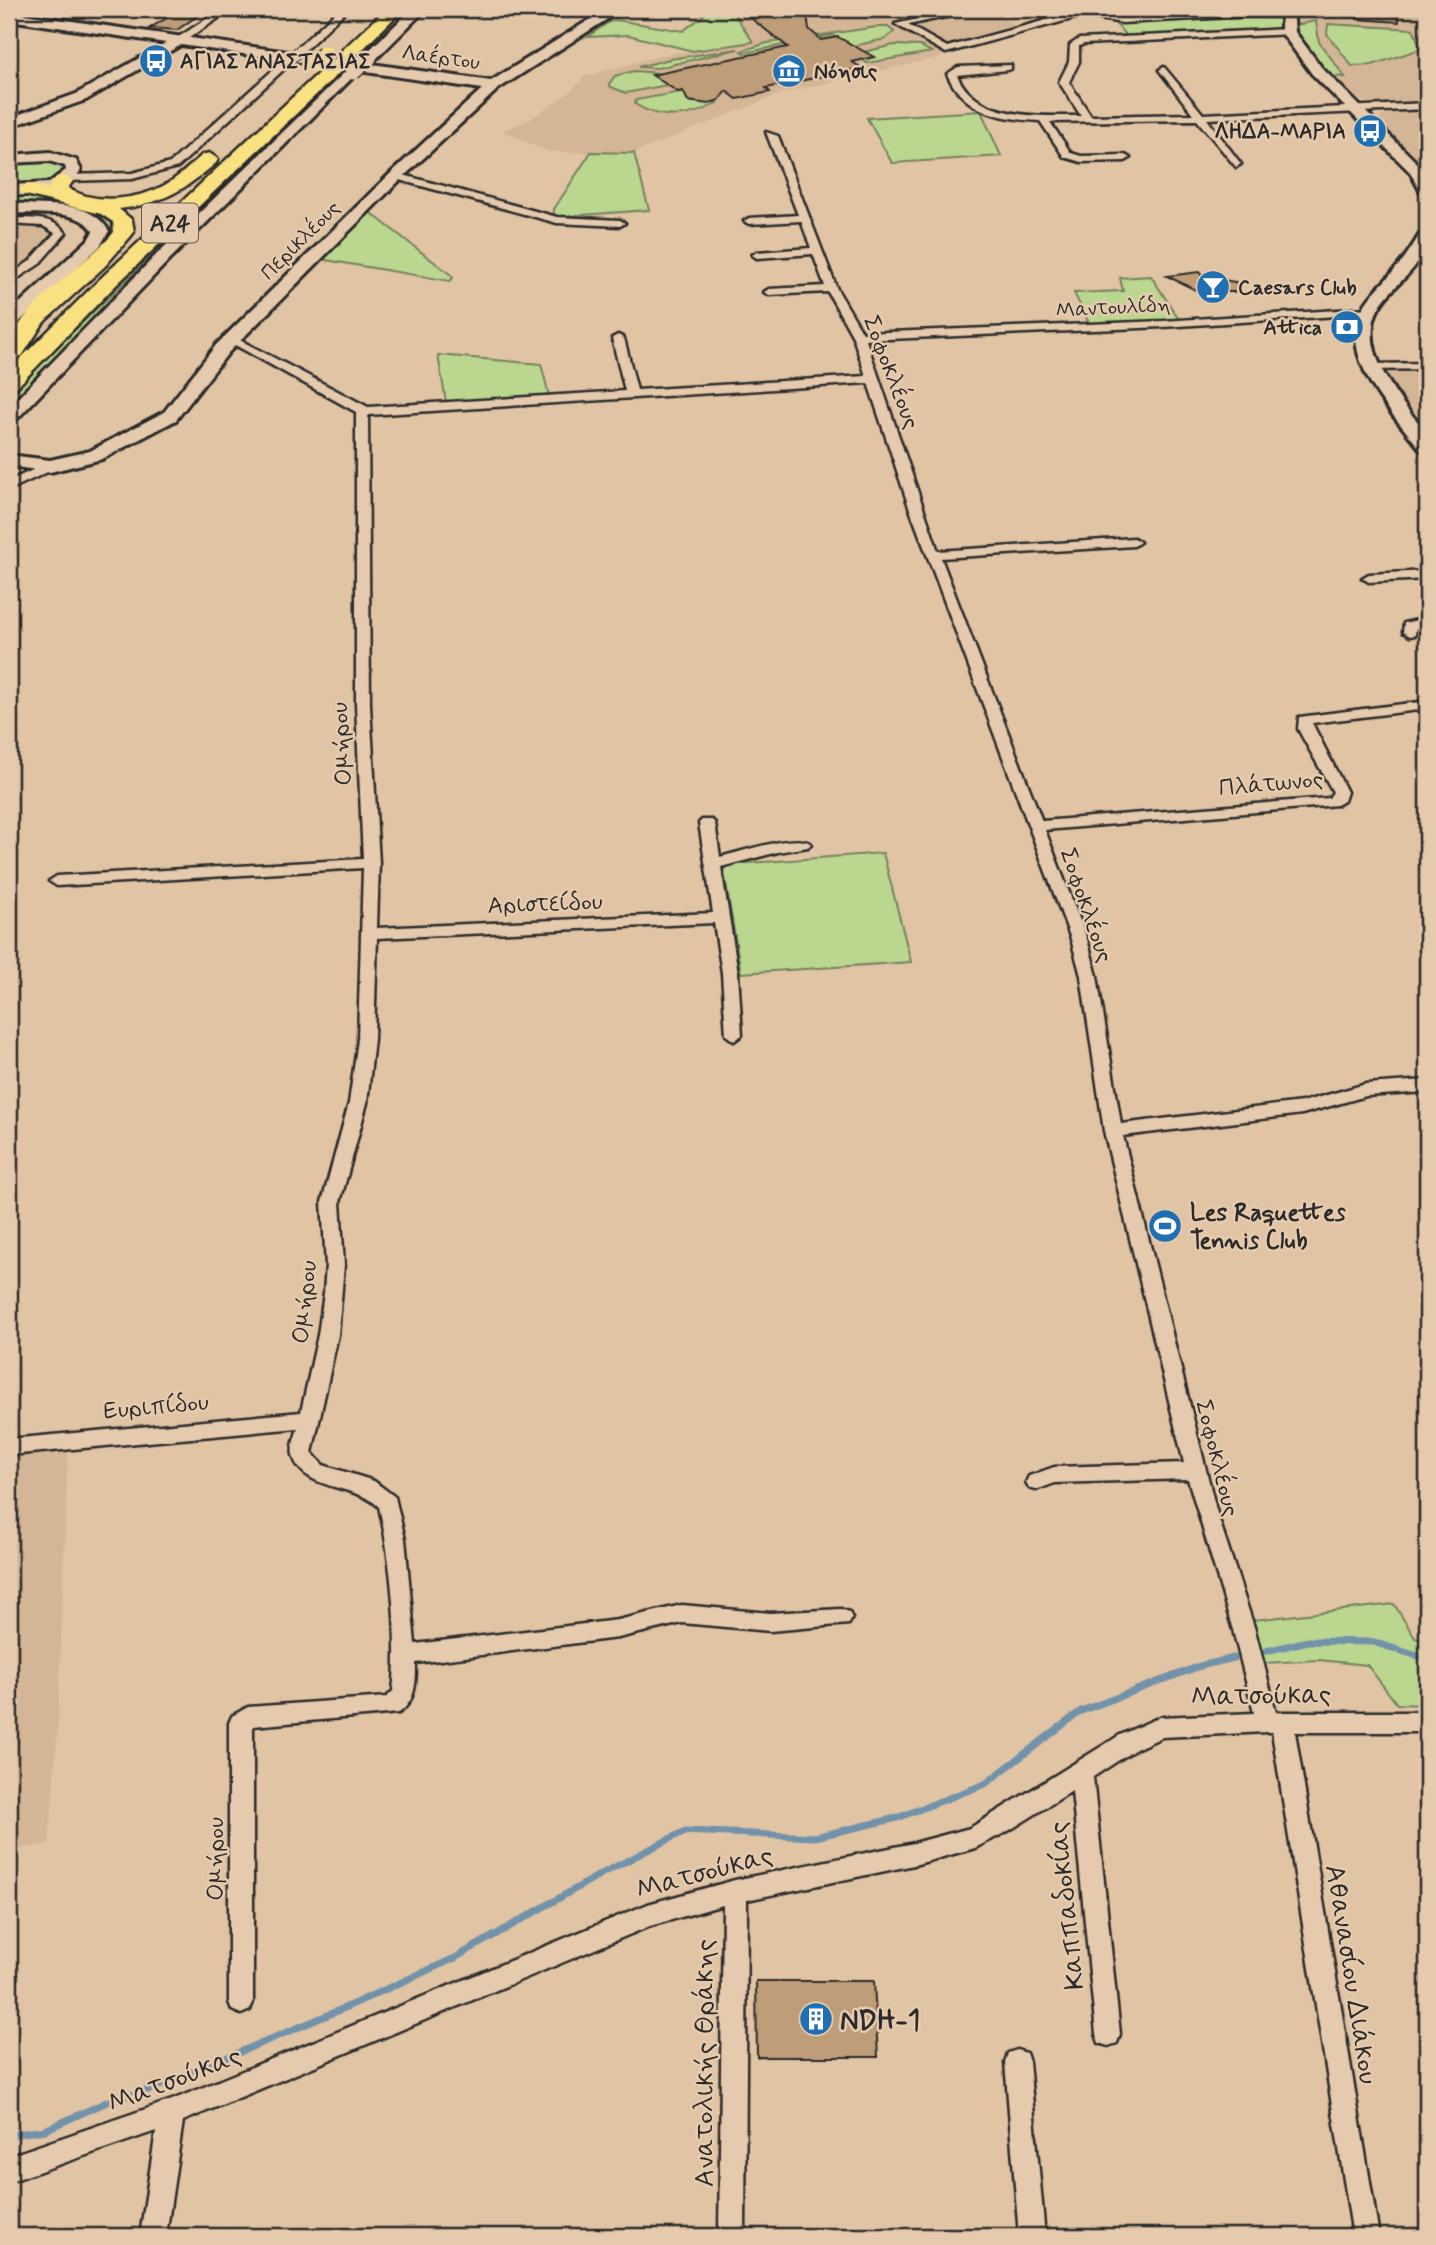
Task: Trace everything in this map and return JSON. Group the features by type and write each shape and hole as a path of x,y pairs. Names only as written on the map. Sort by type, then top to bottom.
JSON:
{"highway":[{"name":"Α24","path":"11,371 282,96 334,63 374,9"},
{"name":"Α24","path":"11,371 107,283 334,63 395,9"},
{"path":"69,177 58,186 60,193 94,202 130,202 163,194 190,176 282,96"},
{"path":"11,371 19,340 41,314 124,232 122,220 108,210 16,191"}],"street":[{"path":"9,123 81,97 228,9"},
{"path":"16,191 69,177 145,175 178,163 344,9"},
{"path":"9,417 166,256 334,63 369,58 419,9"},
{"name":"Περικλέους","path":"9,461 50,466 96,455 170,416 227,345 396,176 493,86 616,9"},
{"path":"940,9 951,15 902,23 900,26 946,50 1086,12 1122,20 1250,11 1287,12 1288,32 1317,71 1359,110 1416,170 1427,191"},
{"name":"Λαέρτου","path":"9,16 493,86"},
{"path":"1088,119 1064,82 1074,62 1074,45 1077,43 1147,36 1288,32"},
{"path":"1008,67 958,70 952,74 953,80 962,96 972,104 1044,119 1199,117 1427,106"},
{"path":"1164,70 1236,164"},
{"path":"1044,119 1068,155 1081,159 1125,158"},
{"name":"Σοφοκλέους","path":"769,134 779,146 832,289 859,337 934,555 1084,955 1113,1130 1197,1471 1215,1542 1275,1722"},
{"path":"9,152 58,157 71,163 69,177"},
{"path":"9,159 29,156"},
{"path":"396,176 557,220 620,223"},
{"path":"9,207 79,213 93,219 101,231 94,243 9,322"},
{"path":"749,221 805,218"},
{"path":"9,220 44,223 56,227 61,233 34,263 9,281"},
{"path":"1427,235 1418,252 1368,312 1363,335 1373,367 1427,446"},
{"path":"757,256 817,251"},
{"path":"769,292 832,289"},
{"name":"Μαντουλίδη","path":"859,337 1368,312"},
{"path":"618,338 632,394"},
{"path":"227,345 248,348 362,410 874,379"},
{"path":"1373,367 1427,366"},
{"name":"Ομήρου","path":"241,2002 240,1723 248,1717 395,1704 404,1689 404,1655 388,1503 367,1485 322,1474 309,1467 302,1453 326,1345 333,1293 333,1192 362,1082 371,863 363,705 362,410"},
{"path":"9,486 50,466"},
{"path":"934,555 1135,542"},
{"path":"1369,578 1427,575"},
{"path":"1410,632 1409,626 1427,622"},
{"name":"Πλάτωνος","path":"1035,826 1332,802 1339,798 1340,792 1306,729 1304,720 1427,705"},
{"path":"707,823 730,973 734,1035"},
{"path":"713,864 777,847 803,844"},
{"path":"57,881 371,863"},
{"name":"Αριστείδου","path":"369,933 722,918"},
{"path":"1113,1130 1302,1108 1366,1090 1427,1086"},
{"name":"Ευριπίδου","path":"9,1447 309,1419"},
{"path":"1036,1482 1054,1475 1197,1471"},
{"path":"404,1655 618,1629 682,1614 770,1622 841,1618"},
{"name":"Ματσούκας","path":"9,2169 172,2113 648,1915 735,1891 961,1843 1002,1824 1128,1742 1160,1727 1275,1722 1427,1722"},
{"name":"Αθανασίου Διάκου","path":"1275,1722 1366,2236"},
{"name":"Καππαδοκίας","path":"1081,1772 1108,2034"},
{"name":"Ανατολικής Θράκης","path":"732,2236 735,1891"},
{"path":"1017,2062 1032,2236"},
{"path":"153,2236 172,2113"}],"shaded area":[{"path":"731,9 986,9 1031,32 937,58 785,92 634,153 548,152 503,131 531,119 571,91 585,76 663,55 752,42"},
{"path":"1295,9 1427,9 1427,102 1375,104 1361,101 1324,69 1299,37"},
{"path":"1427,110 1427,182 1379,121 1381,117 1393,112"},
{"path":"9,224 44,226 54,236 29,263 9,277"},
{"path":"1427,368 1427,414 1417,415 1380,370"},
{"path":"68,1447 58,1724 49,1844 9,1850 9,1453"}],"green space":[{"path":"703,9 731,9 753,42 693,51 628,35 587,37 616,20 683,31 704,15 698,13"},
{"path":"1274,16 1280,18 1279,27 1275,30 1127,37 1114,22"},
{"path":"1316,21 1319,42 1345,77 1333,76 1315,60 1301,40 1296,25"},
{"path":"1328,24 1413,29 1421,49 1372,65 1352,66 1327,34"},
{"path":"888,27 894,32 885,39 854,46 832,35 744,53 741,51 767,43"},
{"path":"894,45 920,46 932,52 867,63 863,60 873,57 864,52"},
{"path":"738,49 658,68 638,67 670,59"},
{"path":"344,68 354,69 9,412 9,394"},
{"path":"634,71 659,73 653,75 667,85 626,93 609,84 615,76"},
{"path":"692,90 686,96 688,101 717,103 697,112 676,116 655,113 635,104 636,100"},
{"path":"981,111 1001,156 892,163 867,118"},
{"path":"591,152 634,153 649,210 554,217 554,209"},
{"path":"38,158 64,165 66,173 43,185 9,187 9,162"},
{"path":"17,192 95,210 114,220 115,234 9,342 9,326 107,229 100,221 78,212 9,205 9,195"},
{"path":"367,210 453,278 450,281 320,259"},
{"path":"1151,276 1180,321 1090,325 1074,293 1123,291 1120,278"},
{"path":"438,355 541,364 549,395 446,402"},
{"path":"883,853 911,962 741,973 723,865"},
{"path":"1394,1604 1415,1638 1427,1641 1427,1705 1397,1704 1367,1665 1319,1660 1264,1663 1253,1620"}],"building":[{"path":"182,9 207,9 177,30 150,28"},
{"path":"1358,9 1398,9 1399,22 1357,19"},
{"name":"Νόησις","path":"807,15 809,29 821,40 838,37 874,57 852,62 862,68 766,88 770,92 737,99 726,91 719,100 708,104 688,101 683,91 678,92 652,75 788,47 748,16"},
{"name":"Caesars Club","path":"1199,272 1203,277 1236,282 1236,292 1200,292 1167,276"},
{"name":"NDH-1","path":"756,1981 874,1981 878,2057 757,2057"}],"waterway":[{"path":"1266,1651 1308,1641 1373,1642 1427,1659"},
{"path":"9,2135 45,2130 109,2101 152,2089 342,2009 455,1958 601,1874 685,1831 815,1837 897,1818 985,1784 1081,1711 1200,1666 1234,1658"}],"place":[{"name":"ΑΓΙΑΣ ΑΝΑΣΤΑΣΙΑΣ","path":"156,61"},
{"name":"Νόησις","path":"789,71"},
{"name":"ΛΗΔΑ-ΜΑΡΙΑ","path":"1370,131"},
{"name":"Caesars Club","path":"1213,287"},
{"name":"Attica","path":"1347,327"},
{"name":"Les Raquettes Tennis Club","path":"1165,1226"},
{"name":"NDH-1","path":"816,2019"}]}
